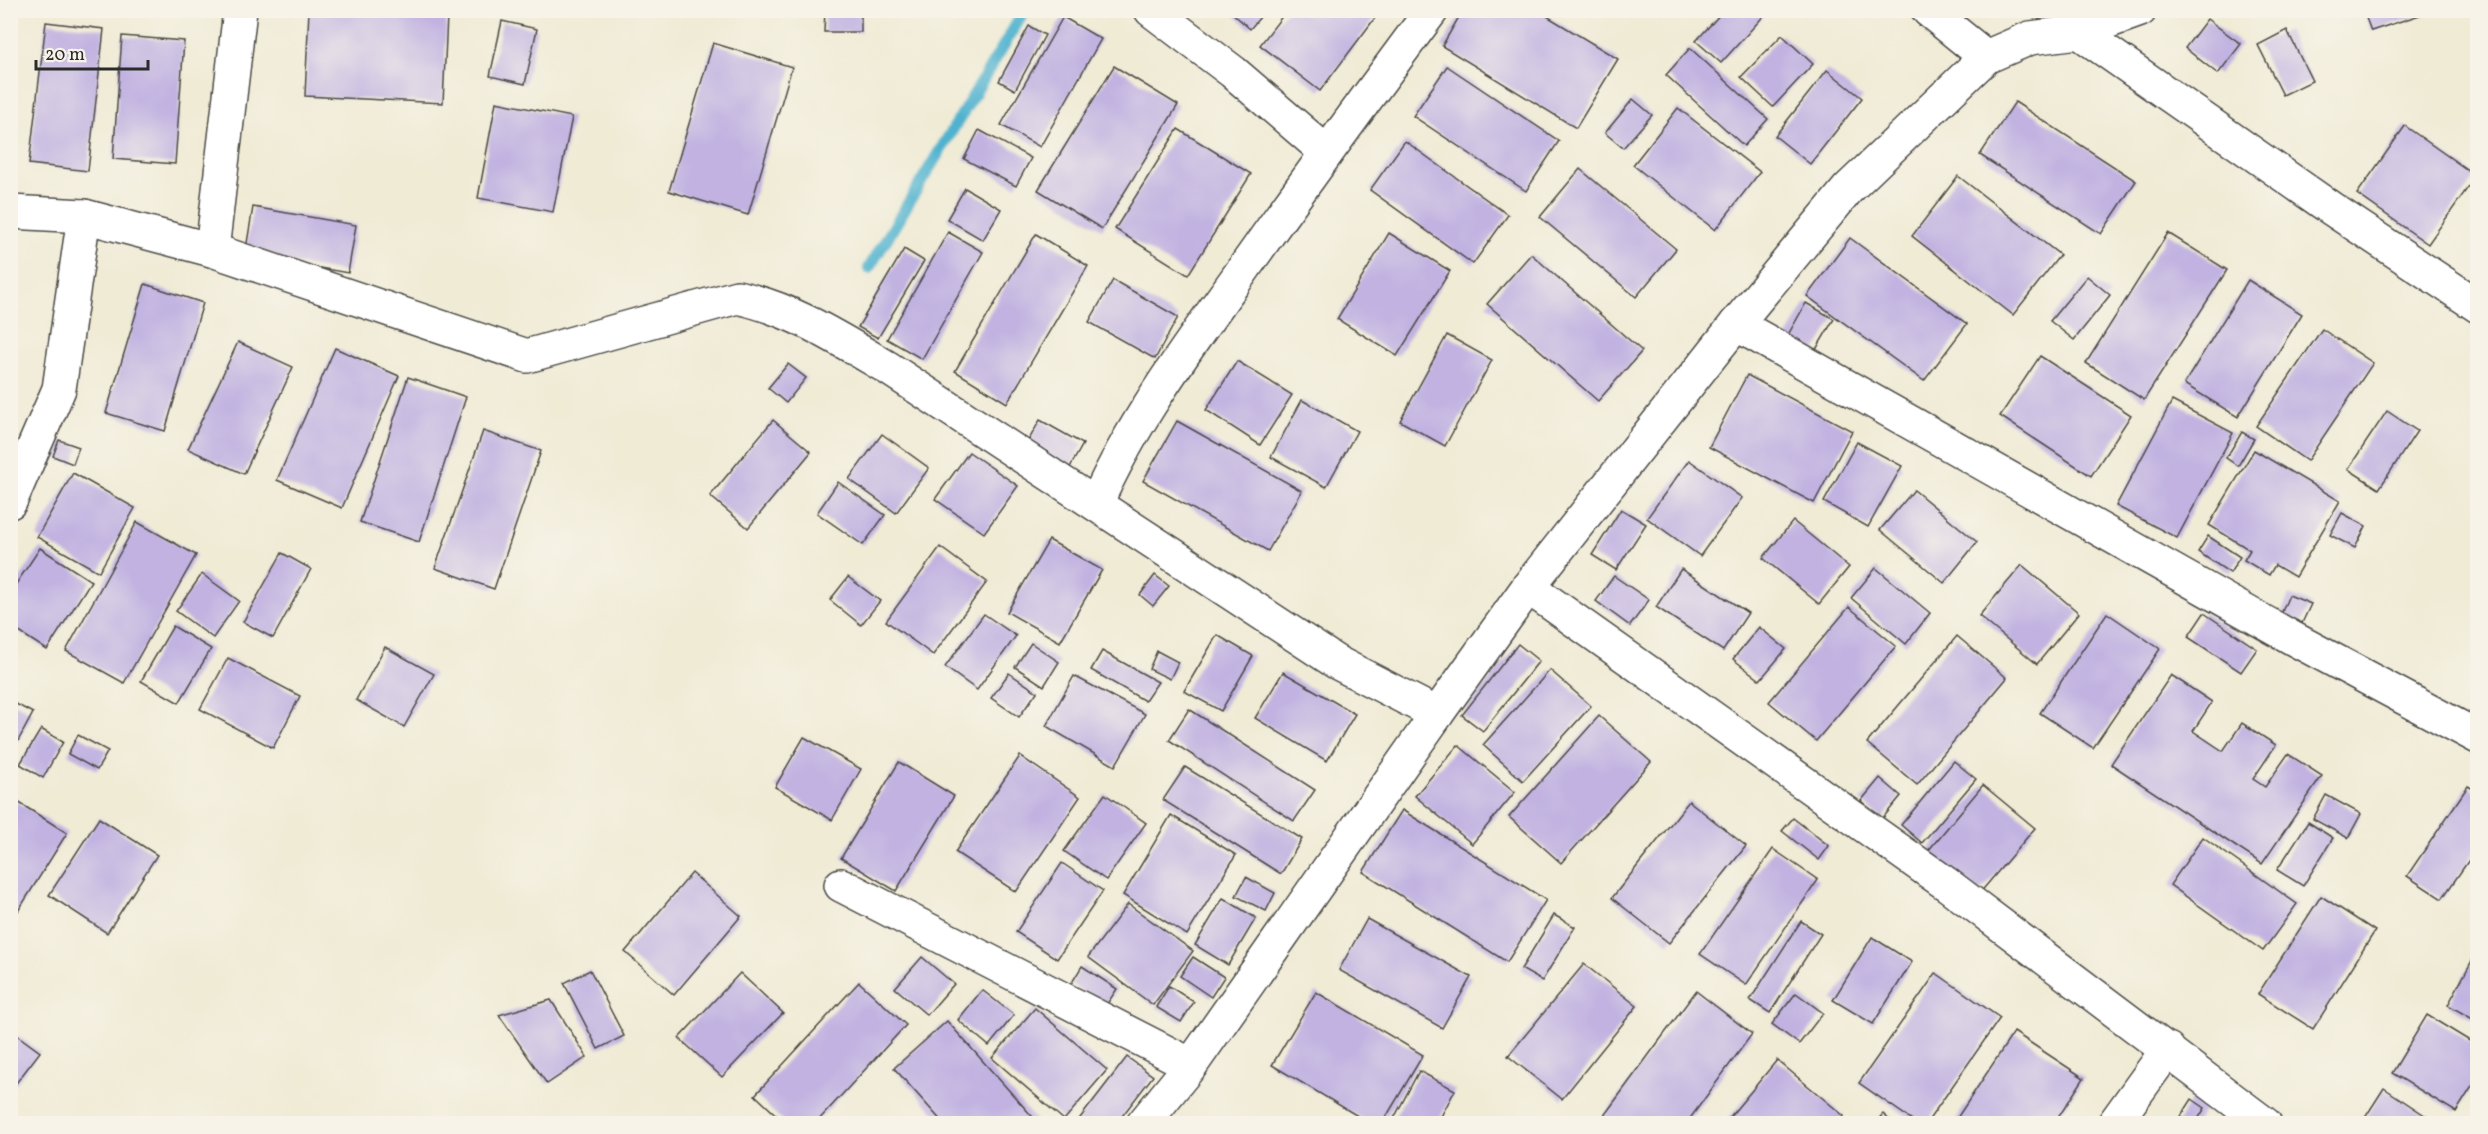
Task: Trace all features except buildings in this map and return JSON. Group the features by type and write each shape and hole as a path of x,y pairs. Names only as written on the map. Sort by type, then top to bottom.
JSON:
{"street":[{"path":"212,250 240,10"},
{"path":"1151,10 1233,72 1326,152"},
{"path":"1096,504 1110,471 1181,357 1326,152 1432,10"},
{"path":"1928,10 1986,57"},
{"path":"1143,1124 1191,1065 1528,587 1736,324 1848,189 1986,57 2030,38 2079,32 2140,10"},
{"path":"2079,32 2332,208 2478,306"},
{"path":"10,212 84,216 212,250 527,356 737,297 771,304 814,324 888,368 1336,662 1437,714"},
{"path":"10,502 58,389 84,216"},
{"path":"1736,324 2294,639 2478,737"},
{"path":"1528,587 1948,885 2265,1124"},
{"path":"841,885 1191,1065"},
{"path":"2114,1124 2168,1049"}],"waterway":[{"path":"869,268 1025,10"}]}
